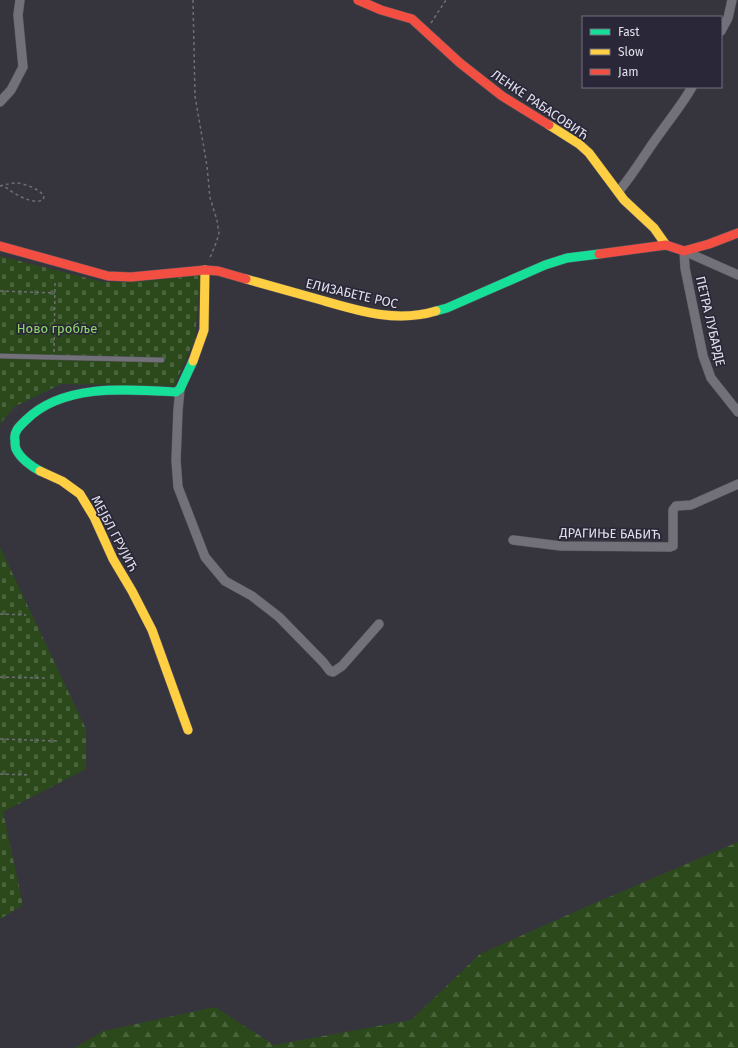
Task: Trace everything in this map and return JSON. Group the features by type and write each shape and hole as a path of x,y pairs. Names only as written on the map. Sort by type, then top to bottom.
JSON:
{"street":[{"path":"0,102 12,90 24,67 18,15 20,0"},
{"name":"ЛЕНКЕ РАБАСОВИЋ","path":"358,0 381,10 412,19 460,62 502,96 579,144 589,153 624,200 654,228 666,245"},
{"path":"722,29 728,18 732,0"},
{"path":"618,192 630,178 691,88"},
{"path":"684,251 709,244 738,233"},
{"name":"ЕЛИЗАБЕТЕ РОС","path":"0,246 108,276 131,277 205,270 218,271 346,307 378,315 401,317 424,315 447,308 545,265 567,258 666,245 684,251"},
{"path":"684,251 738,276"},
{"name":"ПЕТРА ЛУБАРДЕ","path":"684,251 685,268 703,356 711,378 738,412"},
{"path":"205,270 204,330 195,356 180,389 176,453 178,487 205,557 225,580 252,596 280,616 330,671 333,672 342,666 379,624"},
{"name":"МЕЈБЛ ГРУЈИЋ","path":"180,389 176,392 122,389 87,392 53,402 32,414 17,429 14,436 16,449 31,468 62,481 80,494 94,517 113,559 132,591 152,630 188,730"},
{"name":"ДРАГИЊЕ БАБИЋ","path":"513,540 561,546 670,547 672,546 673,510 676,506 691,505 738,484"}],"lane":[{"path":"0,356 162,360"}],"path":[{"path":"193,0 195,96 207,166 210,198 217,220 219,234 205,270"},
{"path":"425,31 446,0"},
{"path":"0,186 10,183 17,183 41,191 44,196 43,200 39,202 33,201 19,196 4,186"},
{"path":"54,358 55,283"},
{"path":"0,291 55,293"},
{"path":"0,614 26,615"},
{"path":"0,678 45,678"},
{"path":"0,739 58,741"},
{"path":"0,774 28,775"}],"green space":[{"name":"Ново гробље","path":"0,256 103,282 146,281 200,275 195,339 174,386 61,384 14,407 0,424"},
{"path":"0,547 86,729 86,769 3,812 23,905 0,919"},
{"path":"738,842 738,1048 75,1048 103,1031 215,1007 274,1045 411,1020 480,954"}],"traffic: fast":[{"path":"436,311 447,308 545,265 567,258 599,254"},
{"path":"40,471 20,456 15,447 15,434 20,426 41,408 58,400 77,394 97,391 138,390 176,392 180,389 193,361"}],"traffic: slow":[{"path":"549,125 579,144 589,153 624,200 654,228 666,245"},
{"path":"193,361 204,330 205,270"},
{"path":"246,279 350,308 378,314 407,316 436,311"},
{"path":"40,471 62,481 80,494 94,517 113,559 132,591 152,630 188,730"}],"traffic: jam":[{"path":"358,0 381,10 412,19 460,63 502,96 549,125"},
{"path":"599,254 666,245 684,251 709,244 738,233"},
{"path":"0,246 108,276 131,277 205,270 218,271 246,279"}]}
